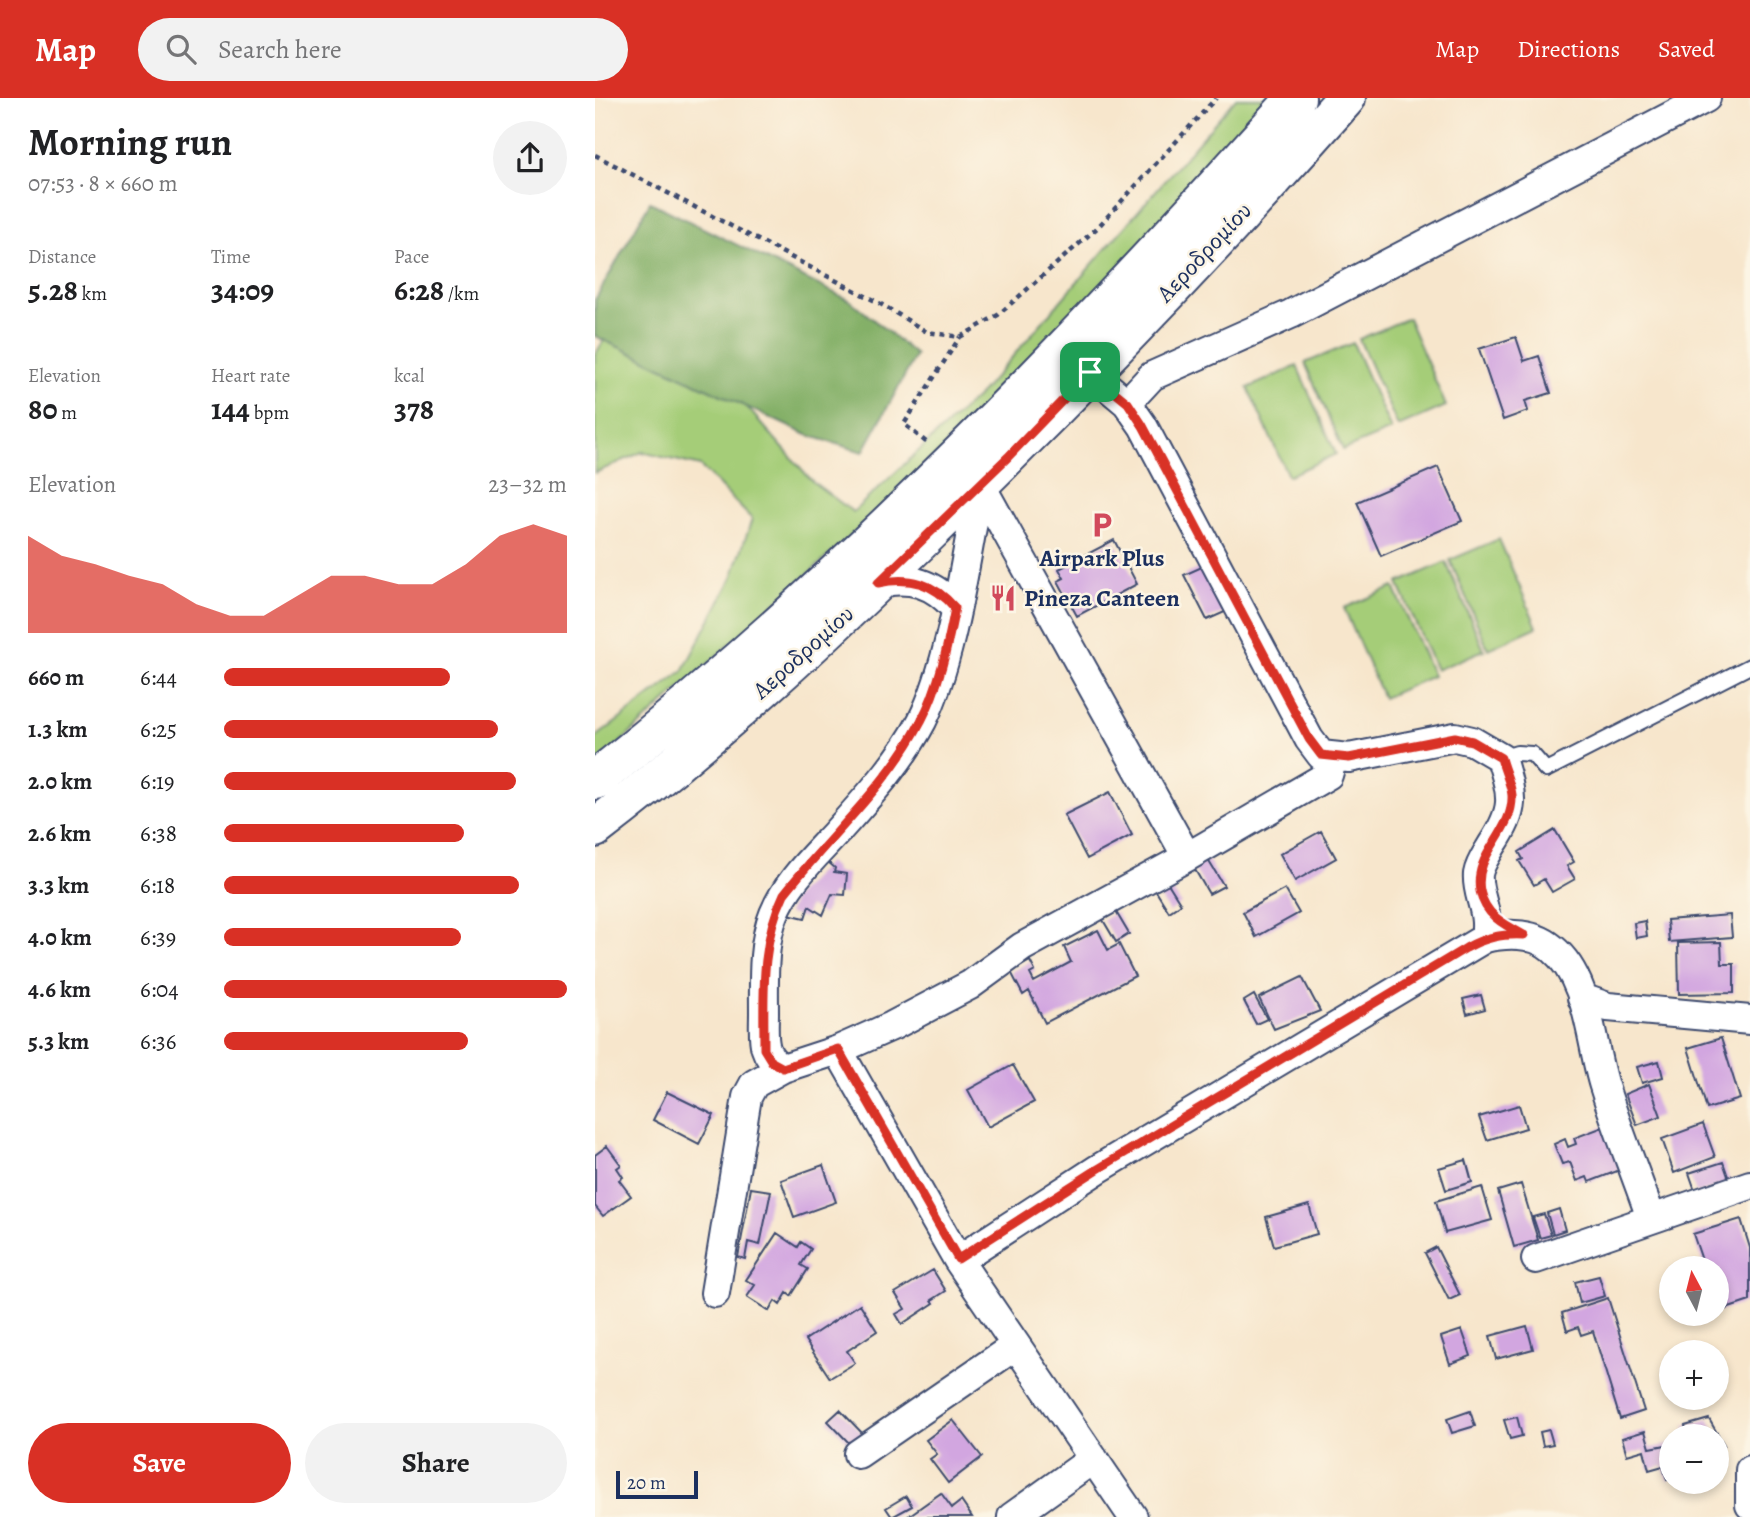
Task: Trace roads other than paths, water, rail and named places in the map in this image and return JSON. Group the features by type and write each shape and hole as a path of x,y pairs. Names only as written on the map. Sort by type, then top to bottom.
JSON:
{"main road":[{"name":"Αεροδρομίου","path":"595,828 770,682 878,583 966,474 1149,262 1296,98"},
{"name":"Αεροδρομίου","path":"595,780 1090,372 1346,98"}],"street":[{"path":"1127,403 1152,376 1291,314 1706,98"},
{"path":"1090,372 1127,403 1192,515 1309,739 1321,755 1349,758 1455,737 1472,741 1501,758 1512,795 1507,821 1484,858 1478,874 1486,910 1485,938"},
{"path":"783,1068 772,1062 764,1049 765,955 773,916 784,894 871,792 922,720 955,608 966,474"},
{"path":"966,474 1187,857"},
{"path":"878,583 908,579 923,583 943,594 955,608"},
{"path":"715,1293 747,1097 754,1084 783,1068 838,1049 969,985 1023,947 1187,857 1328,775 1333,758"},
{"path":"1486,910 1524,935 1542,941 1564,960 1582,998 1604,1086 1651,1218"},
{"path":"958,1259 1121,1155 1485,938 1503,934 1524,935"},
{"path":"1582,998 1608,1007 1750,1020"},
{"path":"838,1049 958,1259 1133,1517"},
{"path":"1536,1259 1750,1185"},
{"path":"858,1454 1015,1346"},
{"path":"1012,1517 1093,1460"},
{"path":"1750,1470 1750,1505"}],"lane":[{"path":"1501,758 1517,753 1532,754 1545,770 1750,666"}],"place":[{"name":"Airpark Plus","path":"1102,525"},
{"name":"Pineza Canteen","path":"1003,598"}]}
